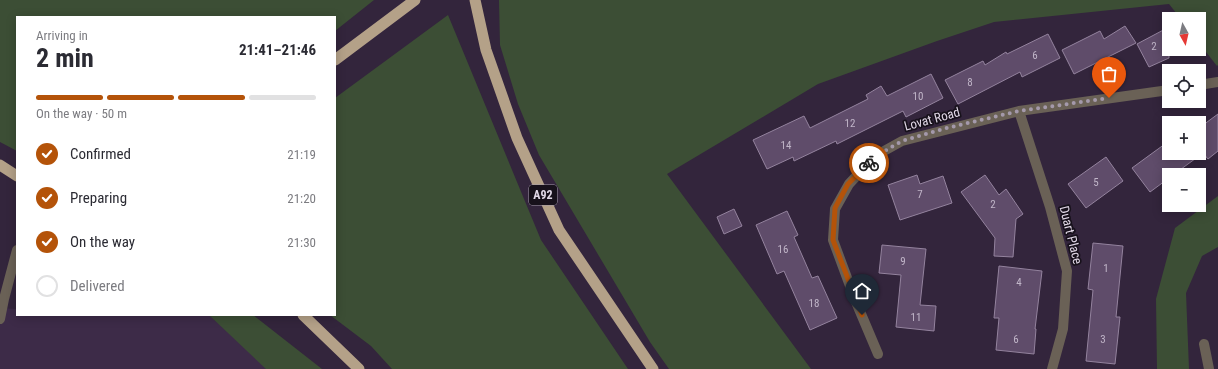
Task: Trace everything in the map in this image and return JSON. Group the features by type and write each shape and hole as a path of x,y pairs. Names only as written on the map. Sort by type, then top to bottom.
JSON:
{"highway":[{"path":"336,59 415,0"},
{"name":"A92","path":"475,0 486,50 517,138 559,230 653,369"},
{"path":"0,165 16,175"},
{"path":"304,316 359,369"}],"street":[{"path":"1206,84 1218,82"},
{"name":"Lovat Road","path":"878,354 856,302 833,240 835,208 848,184 876,156 902,141 1019,111 1162,91"},
{"name":"Duart Place","path":"1019,111 1050,207 1067,271 1062,329 1052,369"},
{"path":"0,319 16,254"},
{"path":"1204,344 1209,369"}],"shaded area":[{"path":"0,308 16,309 16,316 213,316 276,369 0,369"}],"green space":[{"path":"0,0 374,0 336,30 336,16 16,16 16,150 0,142"},
{"path":"499,0 1218,0 1217,66 1206,52 1206,12 1175,12 1169,4 994,22 818,84 667,174 811,369 669,369 650,342 539,155 518,104 500,45"},
{"path":"448,15 541,240 628,369 392,369 371,346 331,316 336,316 336,97"},
{"path":"1218,196 1218,247 1202,256 1186,293 1189,369 1157,369 1156,299 1175,228 1196,212 1206,212 1206,205"},
{"path":"210,316 254,316 322,369 266,369"}],"building":[{"path":"1125,26 1136,43 1074,74 1062,50 1100,31 1104,39"},
{"path":"1162,31 1162,56 1169,56 1169,58 1149,67 1137,44"},
{"path":"1048,34 1060,58 1022,77 1020,72 958,104 945,80 983,61 985,65 1006,52 1007,54"},
{"path":"931,74 943,98 906,117 903,111 837,144 836,141 794,161 793,157 767,169 753,140 804,116 810,128 868,99 866,95 881,86 887,96"},
{"path":"1218,114 1218,151 1208,159 1206,157 1206,123"},
{"path":"1162,146 1162,160 1193,160 1183,168 1162,168 1162,183 1150,192 1132,168"},
{"path":"1106,157 1123,181 1086,208 1068,184"},
{"path":"917,175 920,184 943,176 952,203 900,220 888,185"},
{"path":"985,175 999,195 1006,189 1023,214 1016,219 1013,257 994,256 995,238 961,192"},
{"path":"734,209 742,226 724,234 717,217"},
{"path":"787,211 798,235 794,237 812,278 818,276 837,318 810,330 784,271 777,274 756,225"},
{"path":"1093,243 1123,246 1116,317 1120,317 1115,364 1086,361 1093,290 1088,289"},
{"path":"882,245 926,249 920,305 936,306 934,331 896,327 901,275 879,273"},
{"path":"999,266 1042,271 1035,329 1034,354 996,350 999,318 994,318"}],"way so far":[{"path":"869,163 876,156 902,141 947,128 1019,111 1109,98"}],"route":[{"path":"862,315 833,240 835,208 848,184 869,163"}]}
